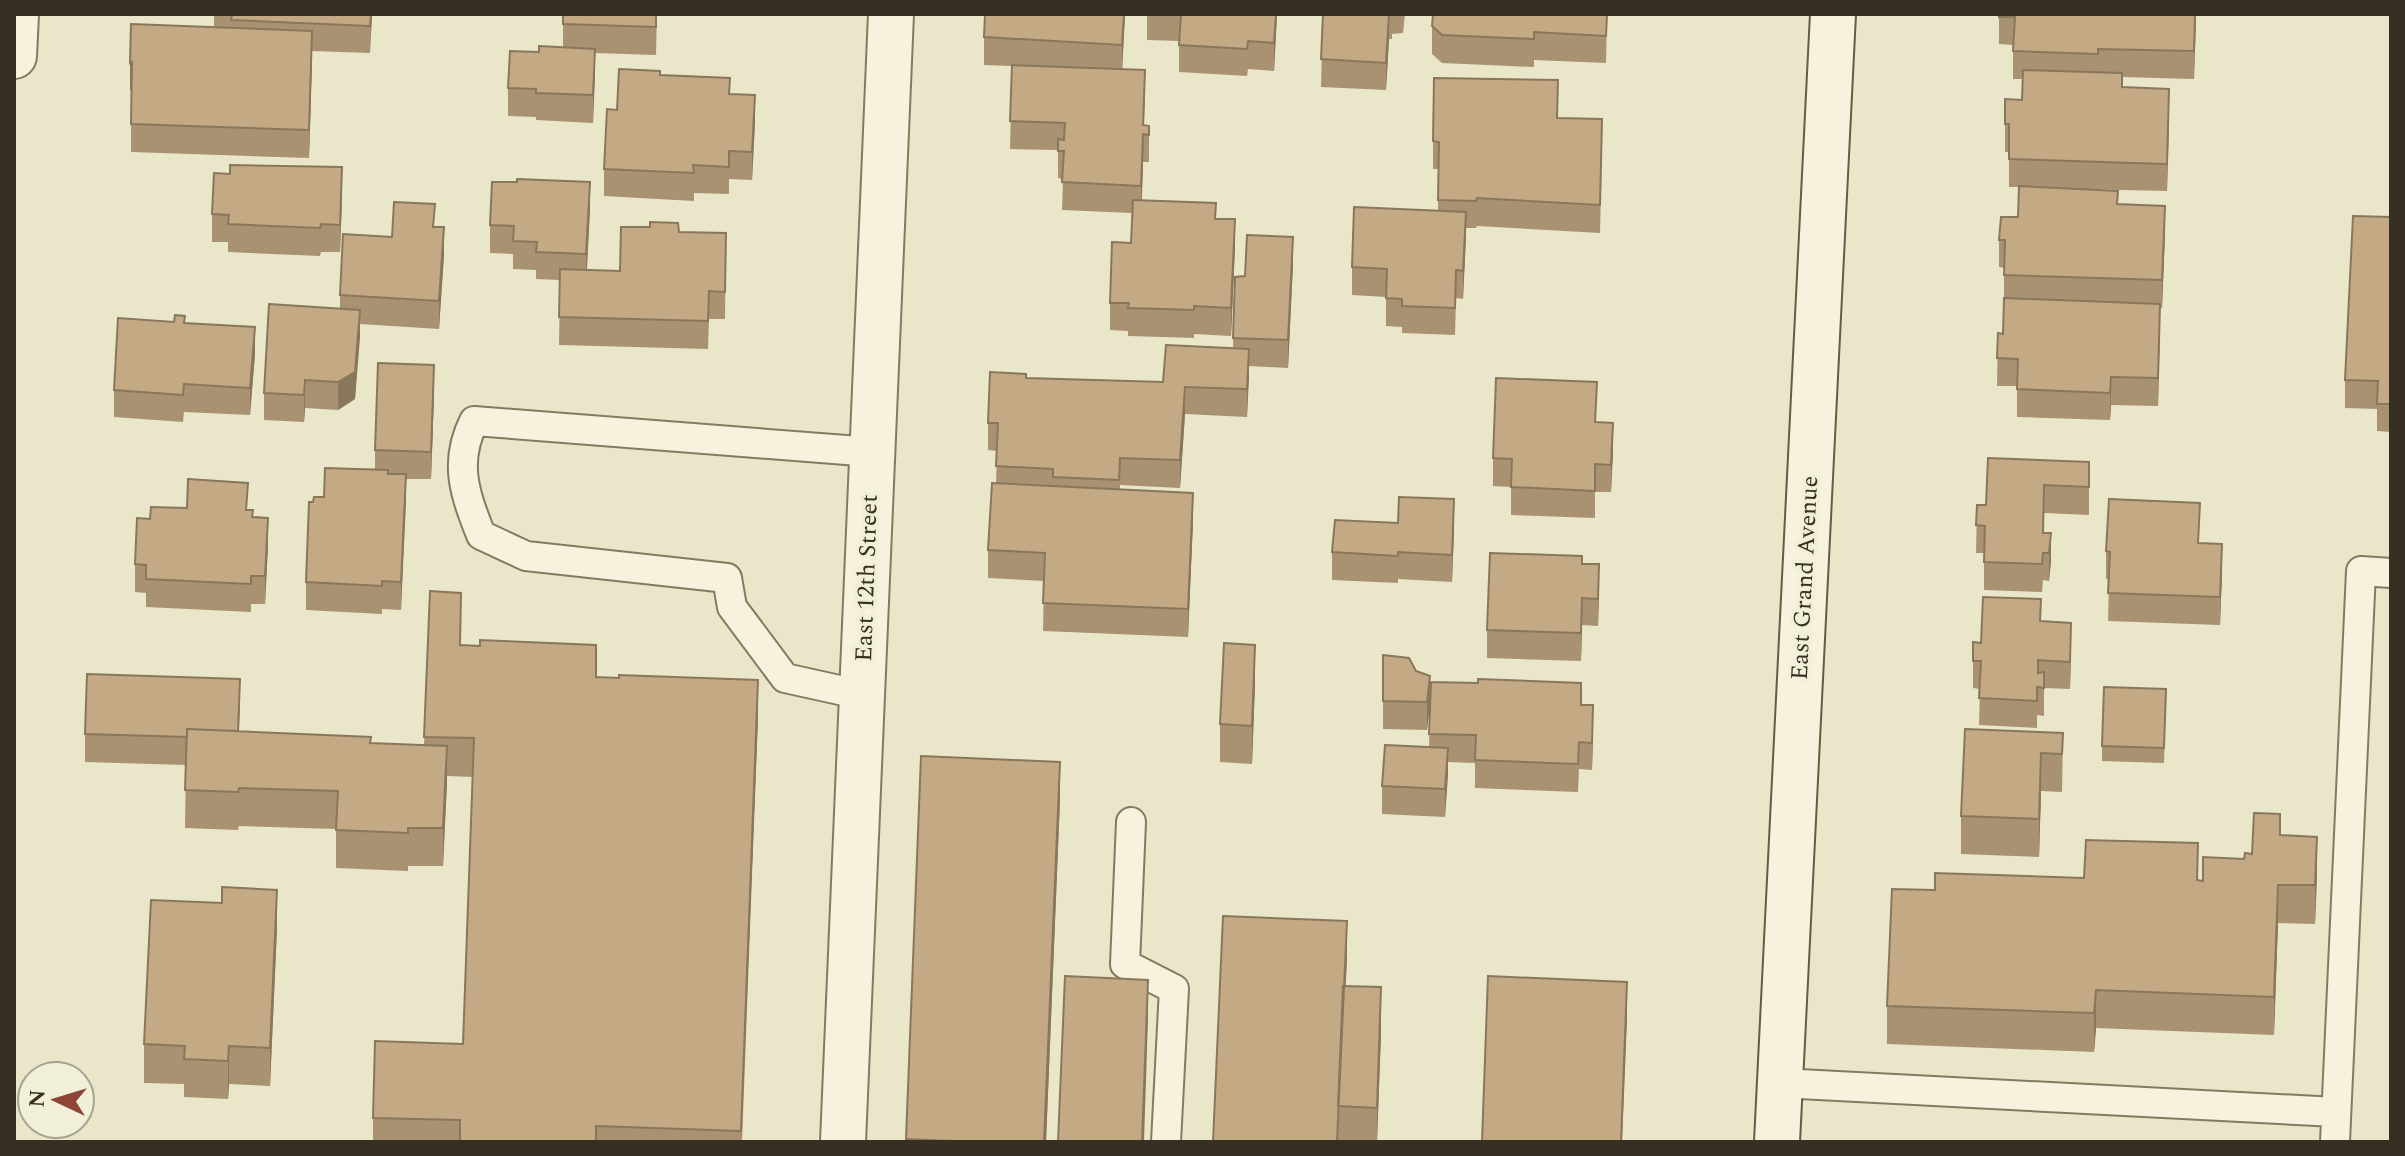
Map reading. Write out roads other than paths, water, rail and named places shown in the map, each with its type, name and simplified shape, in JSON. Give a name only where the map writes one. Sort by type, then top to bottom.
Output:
[{"type":"street","points":[[14,56],[16,14]]},
{"type":"street","name":"East 12th Street","points":[[843,1142],[891,14]]},
{"type":"street","name":"East Grand Avenue","points":[[1777,1142],[1833,14]]},
{"type":"lane","points":[[862,695],[785,678],[732,607],[727,578],[526,556],[481,535],[464,493],[464,442],[474,421],[872,452]]},
{"type":"lane","points":[[2335,1142],[2361,571],[2391,573]]},
{"type":"lane","points":[[1131,822],[1125,964],[1174,989],[1166,1142]]},
{"type":"lane","points":[[1780,1083],[2336,1112]]}]
